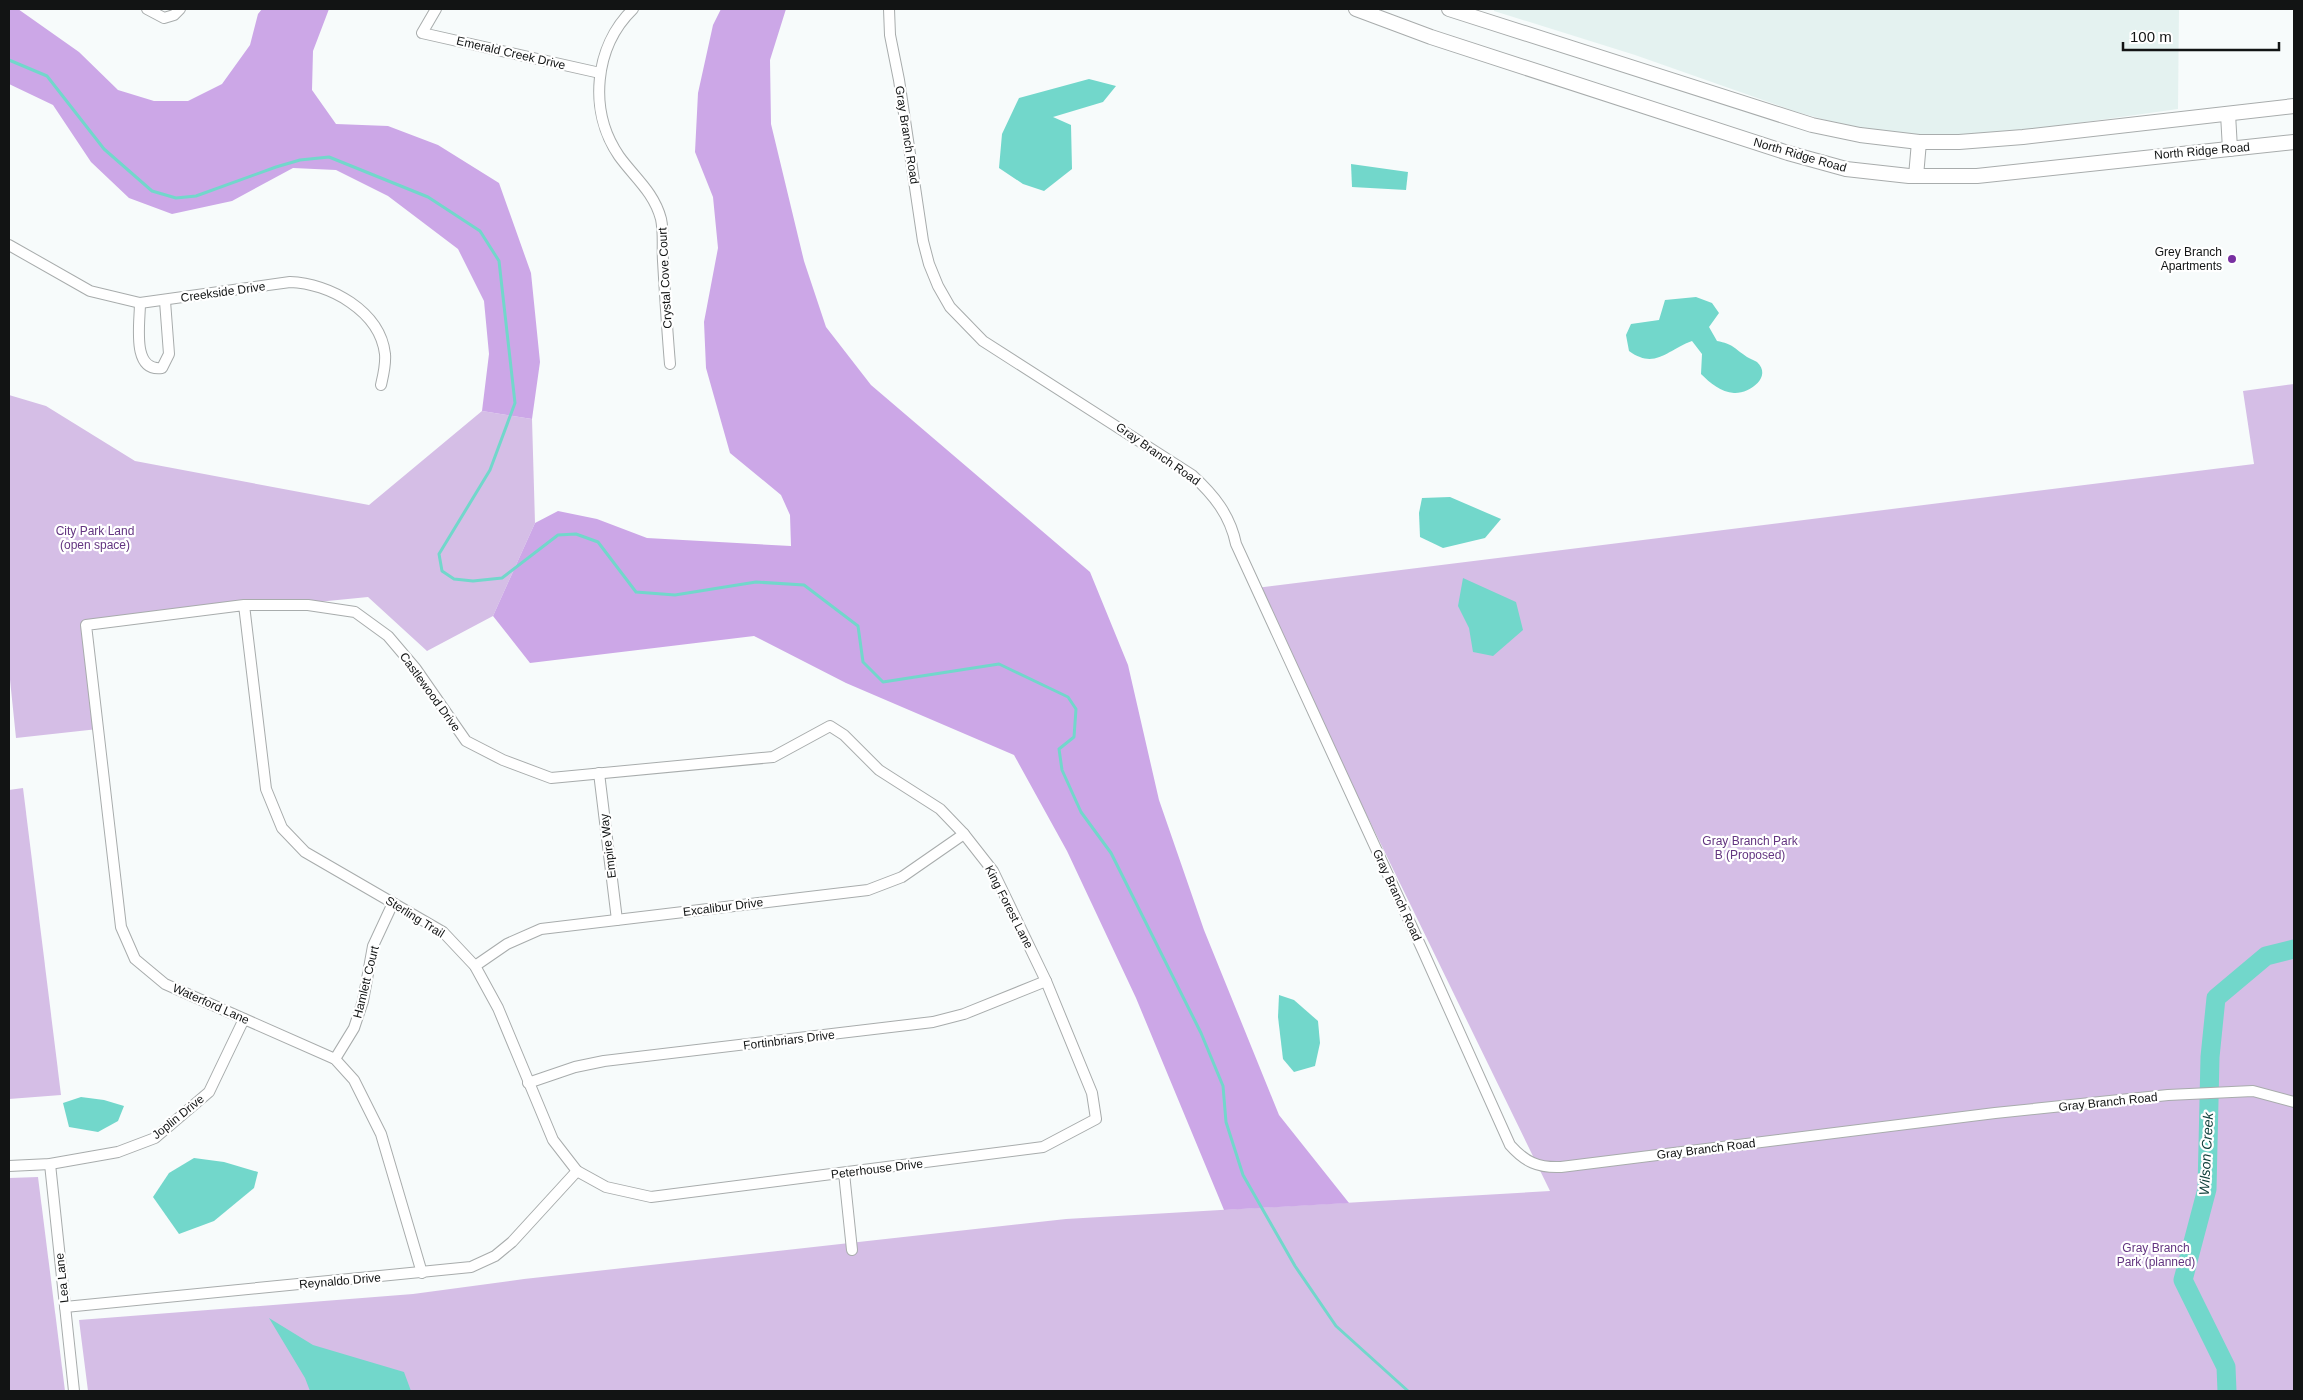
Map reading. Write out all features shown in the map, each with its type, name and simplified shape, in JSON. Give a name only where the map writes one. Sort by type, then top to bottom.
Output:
[{"type":"main road","name":"North Ridge Road","points":[[1356,9],[1431,37],[1788,154],[1846,169],[1916,176],[1978,176],[2294,142]]},
{"type":"main road","points":[[1449,9],[1812,125],[1860,135],[1919,142],[1959,142],[2023,137],[2294,106]]},
{"type":"main road","points":[[2228,114],[2230,149]]},
{"type":"main road","points":[[1916,176],[1919,142]]},
{"type":"street","points":[[147,9],[158,17],[169,17],[180,9]]},
{"type":"street","name":"Emerald Creek Drive","points":[[436,9],[422,33],[600,73]]},
{"type":"street","name":"Crystal Cove Court","points":[[633,9],[610,40],[600,73],[600,106],[609,137],[620,156],[650,194],[661,220],[670,364]]},
{"type":"street","name":"Gray Branch Road","points":[[888,9],[890,35],[906,123],[923,241],[929,264],[938,286],[950,307],[983,341],[1192,475],[1210,491],[1224,510],[1236,544],[1506,1136],[1517,1153],[1537,1166],[1560,1167],[1986,1114],[2168,1095],[2253,1092],[2294,1102]]},
{"type":"street","name":"Creekside Drive","points":[[9,245],[90,291],[140,303],[290,282],[324,287],[353,305],[368,319],[379,336],[385,354],[381,385]]},
{"type":"street","points":[[140,303],[141,355],[145,365],[153,369],[162,368],[169,354],[165,301]]},
{"type":"street","name":"Castlewood Drive","points":[[86,625],[244,605],[308,605],[354,612],[388,636],[416,669],[466,740],[503,760],[551,778],[773,757],[830,726]]},
{"type":"street","name":"Sterling Trail","points":[[244,605],[266,789],[282,828],[305,852],[443,932],[475,966],[498,1008],[553,1140],[577,1170],[606,1187],[651,1197]]},
{"type":"street","name":"Waterford Lane","points":[[86,625],[121,927],[135,959],[164,984],[335,1059],[354,1080],[381,1134],[422,1273]]},
{"type":"street","name":"King Forest Lane","points":[[830,726],[844,734],[879,770],[940,809],[964,834],[993,871],[1046,981],[1092,1093],[1096,1119]]},
{"type":"street","name":"Empire Way","points":[[599,773],[616,920]]},
{"type":"street","name":"Excalibur Drive","points":[[475,966],[507,944],[541,929],[868,890],[902,877],[964,834]]},
{"type":"street","name":"Hamlett Court","points":[[335,1059],[354,1028],[363,1001],[374,946],[393,903]]},
{"type":"street","name":"Fortinbriars Drive","points":[[528,1083],[575,1067],[604,1061],[933,1022],[964,1014],[1046,981]]},
{"type":"street","name":"Joplin Drive","points":[[9,1166],[50,1164],[118,1152],[155,1138],[209,1092],[244,1019]]},
{"type":"street","name":"Peterhouse Drive","points":[[651,1197],[1043,1147],[1096,1119]]},
{"type":"street","name":"Lea Lane","points":[[50,1164],[74,1391]]},
{"type":"street","name":"Reynaldo Drive","points":[[65,1307],[471,1267],[495,1256],[512,1242],[577,1170]]},
{"type":"street","points":[[844,1173],[852,1250]]},
{"type":"shaded area","points":[[9,9],[18,9],[79,52],[118,90],[154,101],[188,101],[222,84],[250,45],[258,14],[262,9],[329,9],[313,51],[312,90],[336,124],[388,126],[438,145],[499,183],[531,273],[540,362],[532,419],[482,411],[489,354],[484,301],[458,249],[388,196],[336,170],[293,168],[232,201],[172,214],[129,198],[91,162],[53,105],[9,84]]},
{"type":"shaded area","points":[[721,9],[786,9],[770,60],[771,124],[804,261],[826,327],[871,385],[1090,572],[1128,665],[1159,800],[1204,930],[1279,1115],[1349,1203],[1224,1210],[1136,998],[1067,851],[1014,755],[846,683],[754,636],[530,663],[493,616],[535,523],[558,511],[597,519],[647,538],[791,546],[790,515],[781,495],[730,453],[706,368],[704,322],[718,248],[713,197],[695,152],[698,93],[713,25]]},
{"type":"shaded area","points":[[1494,9],[2179,9],[2178,109],[2021,131],[1956,136],[1897,134],[1857,129],[1794,111],[1635,55],[1494,11]]},
{"type":"green space","points":[[2294,384],[2294,1391],[88,1391],[79,1320],[413,1294],[524,1279],[1066,1219],[1550,1191],[1256,588],[2254,464],[2243,391]]},
{"type":"green space","name":"City Park Land (open space)","points":[[9,395],[46,406],[135,461],[369,505],[482,411],[532,419],[535,523],[493,616],[427,651],[368,597],[86,625],[98,729],[16,738],[9,670]]},
{"type":"green space","points":[[23,788],[61,1095],[9,1099],[9,790]]},
{"type":"green space","points":[[38,1177],[65,1391],[9,1391],[9,1178]]},
{"type":"water","points":[[1089,79],[1116,86],[1103,102],[1053,117],[1071,125],[1072,169],[1044,191],[1023,184],[999,168],[1002,134],[1019,98]]},
{"type":"water","points":[[1351,164],[1408,172],[1406,190],[1352,187]]},
{"type":"water","points":[[1696,297],[1712,303],[1719,313],[1709,327],[1717,341],[1727,343],[1757,362],[1761,368],[1761,379],[1752,388],[1740,393],[1734,393],[1720,389],[1712,384],[1701,374],[1702,354],[1692,341],[1654,359],[1646,359],[1629,351],[1626,335],[1631,324],[1659,320],[1665,300]]},
{"type":"water","points":[[1450,497],[1501,519],[1485,538],[1443,548],[1420,537],[1419,513],[1422,498]]},
{"type":"water","points":[[1463,578],[1516,602],[1523,630],[1493,656],[1473,652],[1469,628],[1458,606]]},
{"type":"water","points":[[1279,995],[1294,1000],[1318,1021],[1320,1043],[1315,1066],[1294,1072],[1283,1059],[1278,1017]]},
{"type":"water","points":[[81,1097],[104,1100],[124,1106],[118,1121],[98,1132],[69,1127],[63,1103]]},
{"type":"water","points":[[194,1158],[224,1162],[258,1172],[254,1188],[214,1221],[179,1234],[153,1197],[169,1173]]},
{"type":"water","points":[[269,1318],[313,1345],[404,1372],[411,1391],[310,1391],[305,1378]]},
{"type":"waterway","points":[[9,60],[47,76],[104,149],[152,191],[176,198],[196,196],[276,167],[300,160],[329,157],[428,197],[480,231],[499,261],[515,403],[490,470],[439,554],[442,571],[454,579],[473,581],[502,578],[558,535],[576,534],[598,542],[636,592],[675,595],[756,582],[804,585],[858,626],[863,662],[883,682],[999,664],[1068,697],[1076,709],[1074,737],[1059,749],[1062,770],[1081,812],[1111,853],[1201,1033],[1223,1086],[1226,1122],[1243,1175],[1295,1266],[1336,1326],[1408,1391]]},
{"type":"waterway","name":"Wilson Creek","points":[[2227,1391],[2226,1367],[2183,1280],[2207,1189],[2210,1057],[2216,998],[2266,956],[2294,949]]},
{"type":"place","name":"Grey Branch Apartments","points":[[2232,259]]},
{"type":"park label","name":"Gray Branch Park B (Proposed)","points":[[1750,848]]},
{"type":"park label","name":"Gray Branch Park (planned)","points":[[2156,1255]]}]
